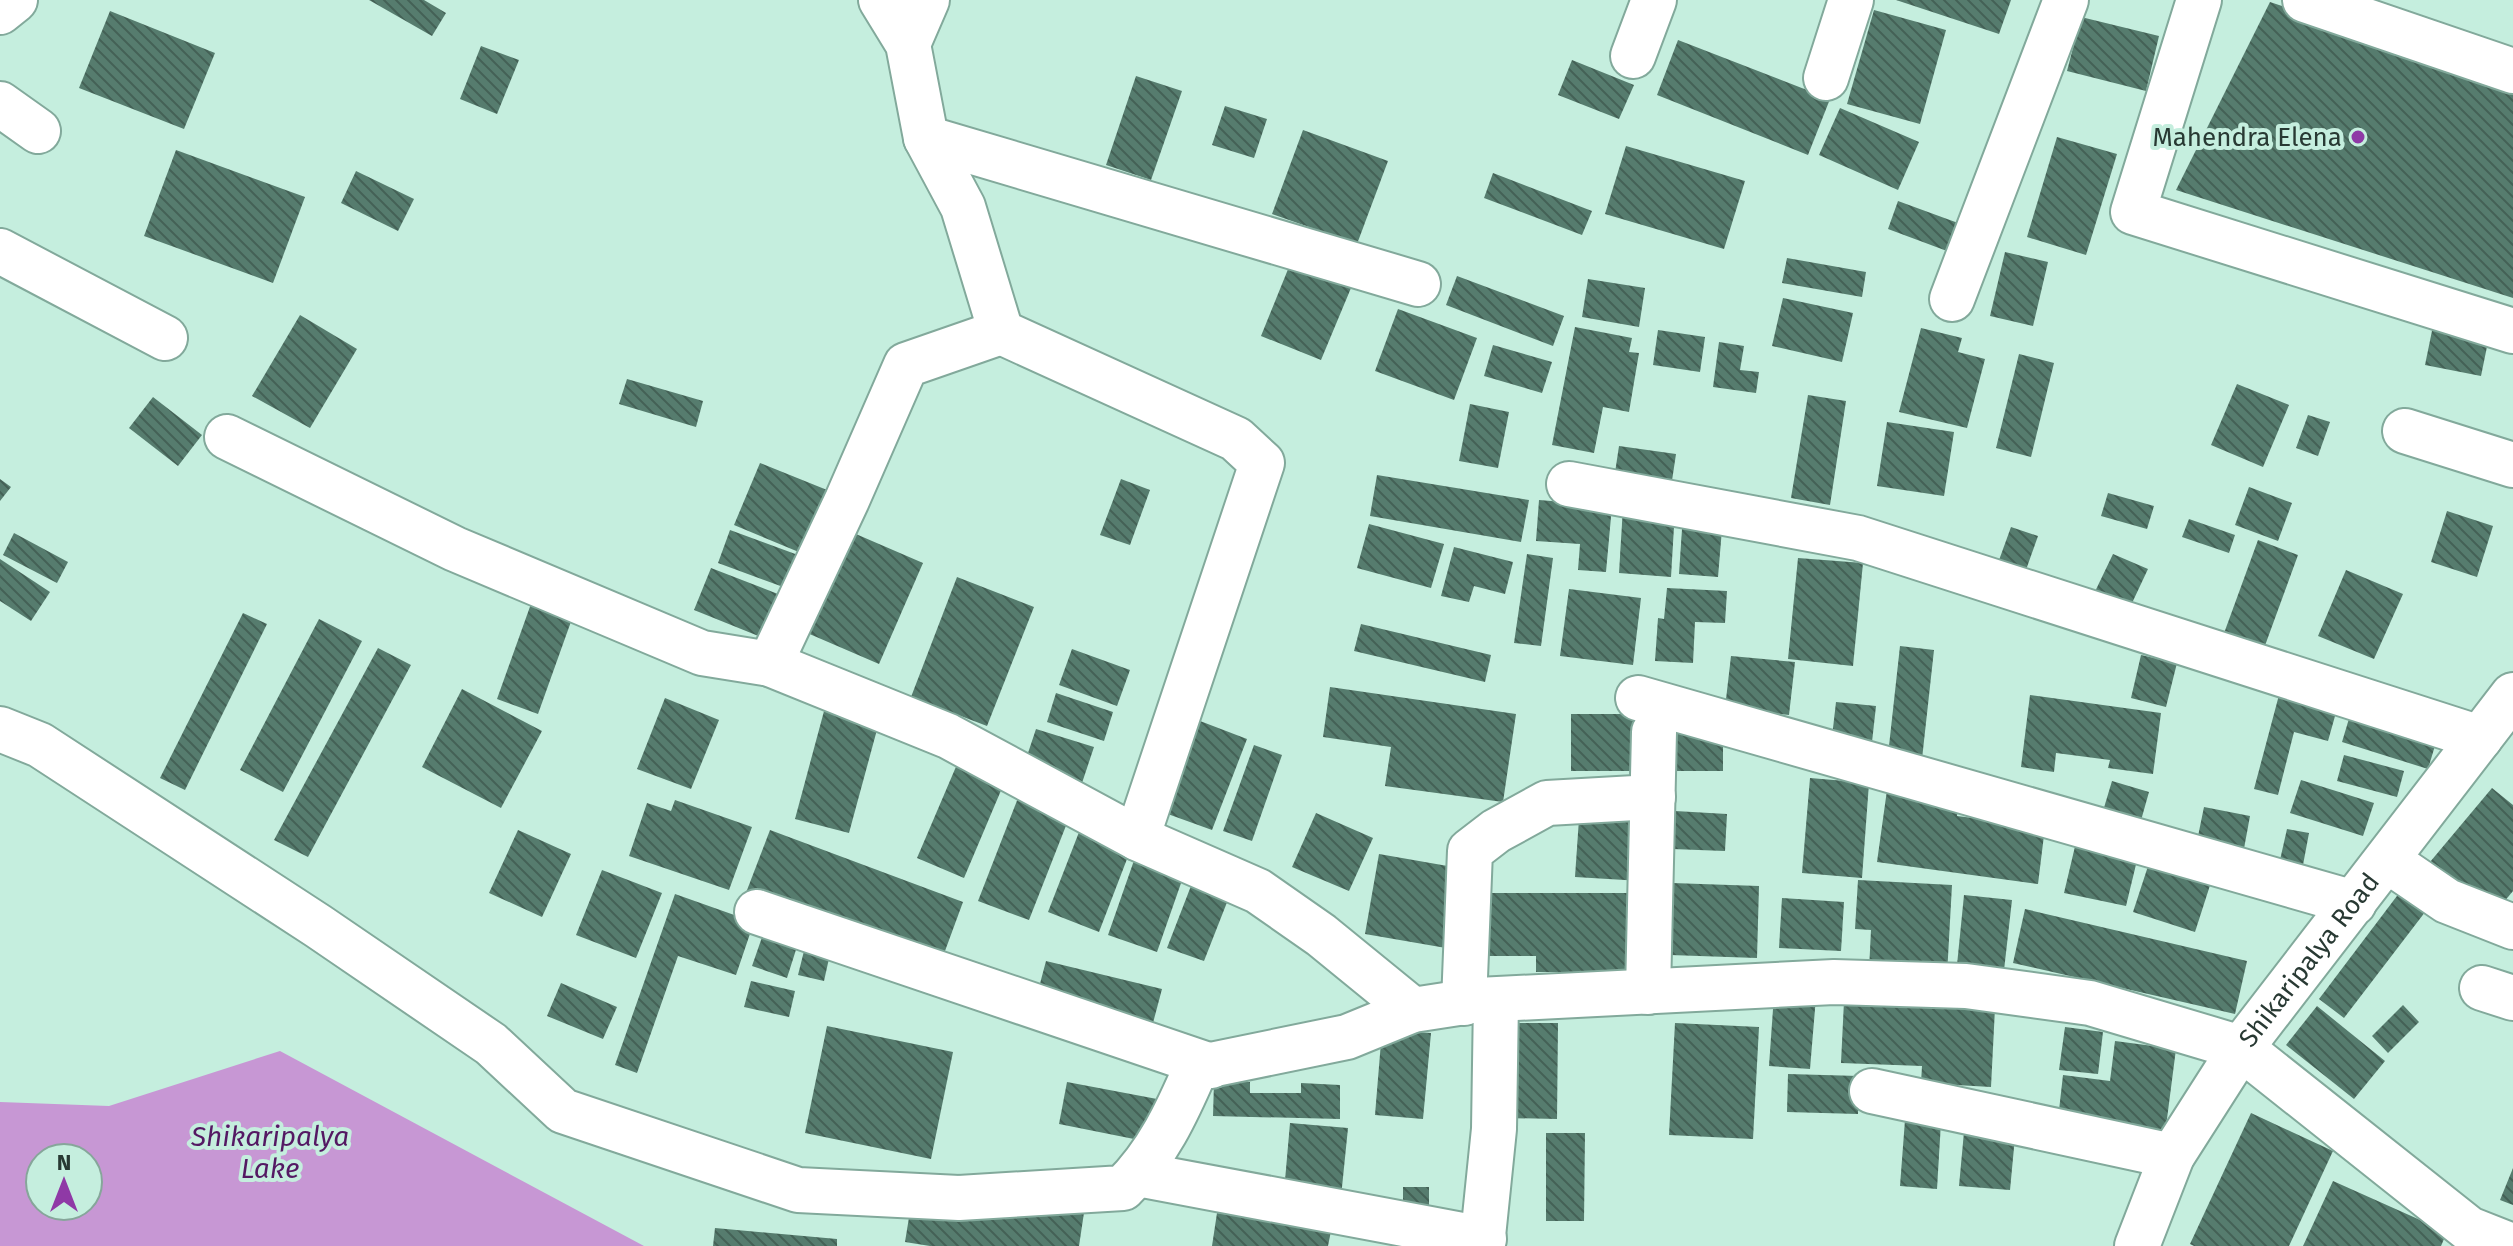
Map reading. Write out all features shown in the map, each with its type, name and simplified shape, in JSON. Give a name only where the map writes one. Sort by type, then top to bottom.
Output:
[{"type":"street","points":[[0,12],[15,0]]},
{"type":"street","points":[[881,0],[908,44],[926,138],[963,207],[1001,332]]},
{"type":"street","points":[[908,44],[927,0]]},
{"type":"street","points":[[1633,56],[1654,0]]},
{"type":"street","points":[[1826,78],[1851,0]]},
{"type":"street","points":[[1952,299],[2066,0]]},
{"type":"street","points":[[2199,0],[2133,212],[2513,331]]},
{"type":"street","points":[[2305,0],[2513,71]]},
{"type":"street","points":[[0,104],[38,131]]},
{"type":"street","points":[[926,138],[1418,284]]},
{"type":"street","points":[[0,251],[165,338]]},
{"type":"street","points":[[770,664],[906,365],[1001,332],[1236,439],[1262,463],[1137,838]]},
{"type":"street","points":[[2405,431],[2513,465]]},
{"type":"street","points":[[227,437],[455,549],[687,647],[702,653],[770,664],[948,736],[1137,838],[1258,891],[1321,935],[1413,1010]]},
{"type":"street","points":[[1569,484],[1858,538],[2480,738]]},
{"type":"street","name":"Shikaripalya Road","points":[[2137,1246],[2172,1156],[2241,1048],[2513,695]]},
{"type":"street","points":[[1648,992],[1653,797],[1646,715],[2354,903]]},
{"type":"street","points":[[0,729],[40,745],[343,942],[491,1044],[563,1111],[798,1190],[959,1198],[1123,1188],[1137,1174],[1173,1121],[1196,1068],[1347,1037],[1413,1010],[1480,1001],[1834,982],[1966,986],[2090,1003],[2241,1048],[2469,1229],[2512,1246]]},
{"type":"street","points":[[1137,1174],[1483,1242],[1494,1129],[1480,1001],[1470,851],[1496,831],[1547,803],[1653,797]]},
{"type":"street","points":[[2387,860],[2447,901],[2513,927]]},
{"type":"street","points":[[757,912],[1211,1066]]},
{"type":"street","points":[[1872,1091],[2172,1156]]},
{"type":"water","name":"Shikaripalya Lake","points":[[280,1051],[644,1246],[0,1246],[0,1102],[109,1106]]},
{"type":"building","points":[[369,0],[424,0],[446,13],[432,36]]},
{"type":"building","points":[[1896,0],[2011,0],[1999,34]]},
{"type":"building","name":"Mahendra Elena","points":[[2270,2],[2513,84],[2513,298],[2176,190]]},
{"type":"building","points":[[1874,10],[1946,30],[1920,124],[1847,104]]},
{"type":"building","points":[[110,11],[215,53],[184,129],[79,88]]},
{"type":"building","points":[[2081,17],[2159,36],[2146,91],[2067,71]]},
{"type":"building","points":[[1678,40],[1830,99],[1808,155],[1657,95]]},
{"type":"building","points":[[481,46],[519,60],[497,114],[460,99]]},
{"type":"building","points":[[1572,60],[1634,85],[1619,119],[1558,95]]},
{"type":"building","points":[[1136,76],[1182,91],[1151,180],[1106,165]]},
{"type":"building","points":[[1225,106],[1267,119],[1254,158],[1212,145]]},
{"type":"building","points":[[1840,108],[1919,142],[1898,190],[1819,155]]},
{"type":"building","points":[[1303,130],[1388,161],[1357,244],[1272,214]]},
{"type":"building","points":[[2057,137],[2117,154],[2086,255],[2027,237]]},
{"type":"building","points":[[1626,146],[1745,181],[1724,249],[1605,214]]},
{"type":"building","points":[[176,150],[305,197],[273,283],[144,236]]},
{"type":"building","points":[[356,171],[414,199],[398,231],[341,203]]},
{"type":"building","points":[[1493,173],[1592,211],[1582,235],[1484,198]]},
{"type":"building","points":[[1898,201],[1958,223],[1947,251],[1888,229]]},
{"type":"building","points":[[1295,252],[1356,276],[1321,360],[1261,336]]},
{"type":"building","points":[[2005,252],[2048,262],[2033,326],[1990,316]]},
{"type":"building","points":[[1787,258],[1866,272],[1862,297],[1782,283]]},
{"type":"building","points":[[1457,276],[1564,316],[1553,346],[1446,305]]},
{"type":"building","points":[[1588,279],[1645,288],[1639,327],[1582,317]]},
{"type":"building","points":[[1783,298],[1853,313],[1842,362],[1772,346]]},
{"type":"building","points":[[1398,309],[1477,338],[1454,400],[1375,371]]},
{"type":"building","points":[[300,315],[357,349],[310,428],[252,396]]},
{"type":"building","points":[[2434,321],[2490,332],[2481,376],[2425,365]]},
{"type":"building","points":[[1575,327],[1632,338],[1629,352],[1639,353],[1629,412],[1603,407],[1594,453],[1552,445]]},
{"type":"building","points":[[1921,328],[1962,338],[1958,352],[1985,359],[1967,428],[1899,412]]},
{"type":"building","points":[[1658,330],[1705,337],[1700,372],[1653,365]]},
{"type":"building","points":[[1719,342],[1744,346],[1740,370],[1759,372],[1756,393],[1713,387]]},
{"type":"building","points":[[1493,345],[1552,362],[1542,393],[1484,376]]},
{"type":"building","points":[[2019,354],[2054,363],[2031,457],[1996,448]]},
{"type":"building","points":[[627,379],[703,401],[696,427],[619,404]]},
{"type":"building","points":[[2237,384],[2289,405],[2263,467],[2211,445]]},
{"type":"building","points":[[1808,395],[1846,401],[1830,505],[1791,498]]},
{"type":"building","points":[[153,397],[202,435],[178,466],[129,428]]},
{"type":"building","points":[[1470,404],[1509,412],[1498,468],[1459,461]]},
{"type":"building","points":[[2308,415],[2330,422],[2318,456],[2296,448]]},
{"type":"building","points":[[1887,422],[1954,432],[1944,496],[1877,486]]},
{"type":"building","points":[[1619,446],[1676,454],[1670,494],[1613,486]]},
{"type":"building","points":[[760,463],[832,492],[806,555],[734,525]]},
{"type":"building","points":[[1377,475],[1529,500],[1521,542],[1370,516]]},
{"type":"building","points":[[0,479],[11,487],[0,501]]},
{"type":"building","points":[[1121,479],[1150,490],[1130,545],[1100,535]]},
{"type":"building","points":[[2249,487],[2292,503],[2278,541],[2235,525]]},
{"type":"building","points":[[2108,493],[2154,506],[2147,529],[2101,516]]},
{"type":"building","points":[[1539,500],[1612,506],[1606,572],[1578,570],[1580,544],[1536,541]]},
{"type":"building","points":[[1623,507],[1675,510],[1671,577],[1619,573]]},
{"type":"building","points":[[2447,511],[2493,526],[2477,577],[2431,562]]},
{"type":"building","points":[[1683,514],[1723,517],[1718,577],[1679,574]]},
{"type":"building","points":[[2189,519],[2235,535],[2229,553],[2182,537]]},
{"type":"building","points":[[1369,524],[1444,544],[1431,588],[1357,568]]},
{"type":"building","points":[[2011,527],[2038,536],[2021,584],[1994,574]]},
{"type":"building","points":[[842,528],[923,563],[879,664],[798,629]]},
{"type":"building","points":[[730,530],[798,555],[786,588],[718,563]]},
{"type":"building","points":[[14,533],[68,562],[57,583],[3,555]]},
{"type":"building","points":[[2258,540],[2298,555],[2259,662],[2219,647]]},
{"type":"building","points":[[1454,547],[1513,562],[1505,594],[1474,586],[1469,602],[1441,596]]},
{"type":"building","points":[[1527,554],[1553,558],[1541,646],[1514,643]]},
{"type":"building","points":[[2113,554],[2148,569],[2125,618],[2090,602]]},
{"type":"building","points":[[1798,558],[1863,563],[1853,666],[1788,659]]},
{"type":"building","points":[[0,559],[50,592],[31,621],[0,601]]},
{"type":"building","points":[[711,568],[783,596],[766,639],[694,610]]},
{"type":"building","points":[[2346,570],[2403,594],[2374,659],[2318,636]]},
{"type":"building","points":[[957,577],[1034,607],[987,726],[911,697]]},
{"type":"building","points":[[537,587],[578,602],[538,714],[497,699]]},
{"type":"building","points":[[1667,588],[1727,591],[1725,623],[1695,622],[1693,663],[1655,661],[1658,618],[1664,619]]},
{"type":"building","points":[[1569,589],[1641,598],[1633,665],[1560,656]]},
{"type":"building","points":[[243,613],[267,624],[185,790],[160,778]]},
{"type":"building","points":[[319,619],[362,641],[283,792],[240,770]]},
{"type":"building","points":[[1361,624],[1491,655],[1485,682],[1354,651]]},
{"type":"building","points":[[1900,646],[1934,650],[1922,759],[1888,755]]},
{"type":"building","points":[[378,648],[411,665],[308,857],[274,840]]},
{"type":"building","points":[[1072,649],[1130,670],[1117,706],[1059,685]]},
{"type":"building","points":[[2141,655],[2177,663],[2166,707],[2131,698]]},
{"type":"building","points":[[1731,656],[1795,662],[1789,715],[1725,708]]},
{"type":"building","points":[[1330,687],[1516,714],[1503,802],[1385,786],[1391,747],[1323,737]]},
{"type":"building","points":[[462,689],[542,731],[501,808],[422,767]]},
{"type":"building","points":[[1056,693],[1113,712],[1104,741],[1047,722]]},
{"type":"building","points":[[2030,695],[2161,713],[2153,774],[2108,768],[2110,760],[2056,753],[2054,772],[2021,767]]},
{"type":"building","points":[[2279,695],[2337,709],[2328,741],[2294,732],[2278,795],[2254,789]]},
{"type":"building","points":[[665,698],[719,720],[691,789],[637,769]]},
{"type":"building","points":[[827,700],[881,715],[849,833],[795,819]]},
{"type":"building","points":[[1836,702],[1876,706],[1872,742],[1832,737]]},
{"type":"building","points":[[2351,712],[2437,739],[2428,769],[2342,742]]},
{"type":"building","points":[[1571,714],[1692,714],[1723,725],[1723,771],[1571,771]]},
{"type":"building","points":[[1200,721],[1247,739],[1212,830],[1165,813]]},
{"type":"building","points":[[1036,729],[1094,747],[1081,786],[1023,768]]},
{"type":"building","points":[[1254,745],[1282,755],[1252,841],[1223,831]]},
{"type":"building","points":[[2344,755],[2404,771],[2397,797],[2337,781]]},
{"type":"building","points":[[958,762],[1005,781],[964,878],[917,858]]},
{"type":"building","points":[[1810,778],[1869,783],[1862,878],[1802,873]]},
{"type":"building","points":[[2301,780],[2374,803],[2363,836],[2290,813]]},
{"type":"building","points":[[2112,781],[2149,792],[2138,831],[2100,821]]},
{"type":"building","points":[[2492,788],[2513,805],[2513,891],[2494,914],[2430,862]]},
{"type":"building","points":[[1887,790],[1959,800],[1957,816],[2045,827],[2038,884],[1877,862]]},
{"type":"building","points":[[1018,798],[1069,818],[1029,920],[978,901]]},
{"type":"building","points":[[675,800],[752,827],[729,890],[629,856],[647,803],[671,811]]},
{"type":"building","points":[[1580,804],[1662,809],[1658,882],[1575,877]]},
{"type":"building","points":[[2204,807],[2250,816],[2243,854],[2196,846]]},
{"type":"building","points":[[1675,811],[1727,814],[1725,851],[1672,849]]},
{"type":"building","points":[[1316,813],[1373,838],[1349,891],[1292,867]]},
{"type":"building","points":[[1081,827],[1132,846],[1099,932],[1048,912]]},
{"type":"building","points":[[2287,829],[2309,833],[2303,865],[2280,860]]},
{"type":"building","points":[[518,830],[571,854],[542,917],[489,893]]},
{"type":"building","points":[[770,830],[963,902],[938,970],[744,898]]},
{"type":"building","points":[[2077,838],[2139,852],[2126,906],[2064,893]]},
{"type":"building","points":[[1138,849],[1187,866],[1157,952],[1108,935]]},
{"type":"building","points":[[1379,854],[1459,868],[1446,948],[1365,934]]},
{"type":"building","points":[[2151,857],[2213,876],[2195,932],[2133,912]]},
{"type":"building","points":[[602,870],[662,893],[636,958],[576,935]]},
{"type":"building","points":[[1196,873],[1233,887],[1204,961],[1167,948]]},
{"type":"building","points":[[1858,880],[1952,885],[1947,975],[1869,970],[1871,930],[1855,929]]},
{"type":"building","points":[[1672,883],[1759,886],[1757,958],[1670,955]]},
{"type":"building","points":[[2406,884],[2432,903],[2344,1018],[2319,999]]},
{"type":"building","points":[[1486,893],[1636,893],[1636,972],[1536,972],[1536,956],[1486,956]]},
{"type":"building","points":[[675,894],[754,922],[736,975],[678,956],[637,1073],[615,1065]]},
{"type":"building","points":[[1964,895],[2012,900],[2003,979],[1956,975]]},
{"type":"building","points":[[1782,898],[1844,902],[1841,951],[1779,948]]},
{"type":"building","points":[[2025,909],[2247,961],[2235,1014],[2013,963]]},
{"type":"building","points":[[767,923],[801,934],[787,978],[752,966]]},
{"type":"building","points":[[807,939],[832,945],[824,981],[798,975]]},
{"type":"building","points":[[1046,961],[1162,989],[1153,1023],[1037,995]]},
{"type":"building","points":[[751,981],[795,991],[789,1017],[744,1007]]},
{"type":"building","points":[[561,983],[617,1007],[603,1039],[547,1016]]},
{"type":"building","points":[[1774,995],[1816,997],[1810,1069],[1769,1066]]},
{"type":"building","points":[[1844,1001],[1995,1008],[1991,1087],[1921,1083],[1922,1066],[1841,1063]]},
{"type":"building","points":[[2403,1005],[2419,1022],[2388,1053],[2372,1036]]},
{"type":"building","points":[[2317,1006],[2385,1061],[2354,1099],[2286,1045]]},
{"type":"building","points":[[1506,1023],[1558,1023],[1557,1119],[1505,1118]]},
{"type":"building","points":[[1675,1023],[1759,1027],[1753,1139],[1669,1135]]},
{"type":"building","points":[[827,1026],[953,1052],[931,1159],[805,1133]]},
{"type":"building","points":[[2065,1027],[2103,1032],[2098,1074],[2059,1070]]},
{"type":"building","points":[[1382,1030],[1431,1033],[1423,1119],[1375,1115]]},
{"type":"building","points":[[2115,1041],[2176,1049],[2164,1142],[2057,1128],[2063,1075],[2110,1081]]},
{"type":"building","points":[[1788,1074],[1859,1076],[1858,1114],[1787,1112]]},
{"type":"building","points":[[1067,1082],[1157,1099],[1149,1142],[1059,1124]]},
{"type":"building","points":[[1214,1082],[1250,1082],[1250,1093],[1301,1093],[1301,1083],[1340,1085],[1340,1119],[1213,1116]]},
{"type":"building","points":[[2251,1113],[2333,1151],[2289,1246],[2194,1246],[2190,1244]]},
{"type":"building","points":[[1905,1120],[1941,1122],[1937,1189],[1900,1186]]},
{"type":"building","points":[[1965,1121],[2016,1126],[2010,1190],[1959,1186]]},
{"type":"building","points":[[1290,1123],[1348,1128],[1341,1197],[1284,1192]]},
{"type":"building","points":[[1546,1133],[1585,1133],[1584,1221],[1546,1221]]},
{"type":"building","points":[[2513,1168],[2513,1205],[2500,1200]]},
{"type":"building","points":[[2333,1181],[2447,1232],[2441,1246],[2303,1246]]},
{"type":"building","points":[[1403,1187],[1429,1187],[1429,1217],[1403,1217]]},
{"type":"building","points":[[912,1199],[1085,1206],[1079,1246],[930,1246],[905,1242]]},
{"type":"building","points":[[1217,1213],[1331,1231],[1328,1246],[1212,1246]]},
{"type":"building","points":[[715,1228],[837,1239],[837,1246],[713,1246]]},
{"type":"place","name":"Mahendra Elena","points":[[2358,137]]}]
